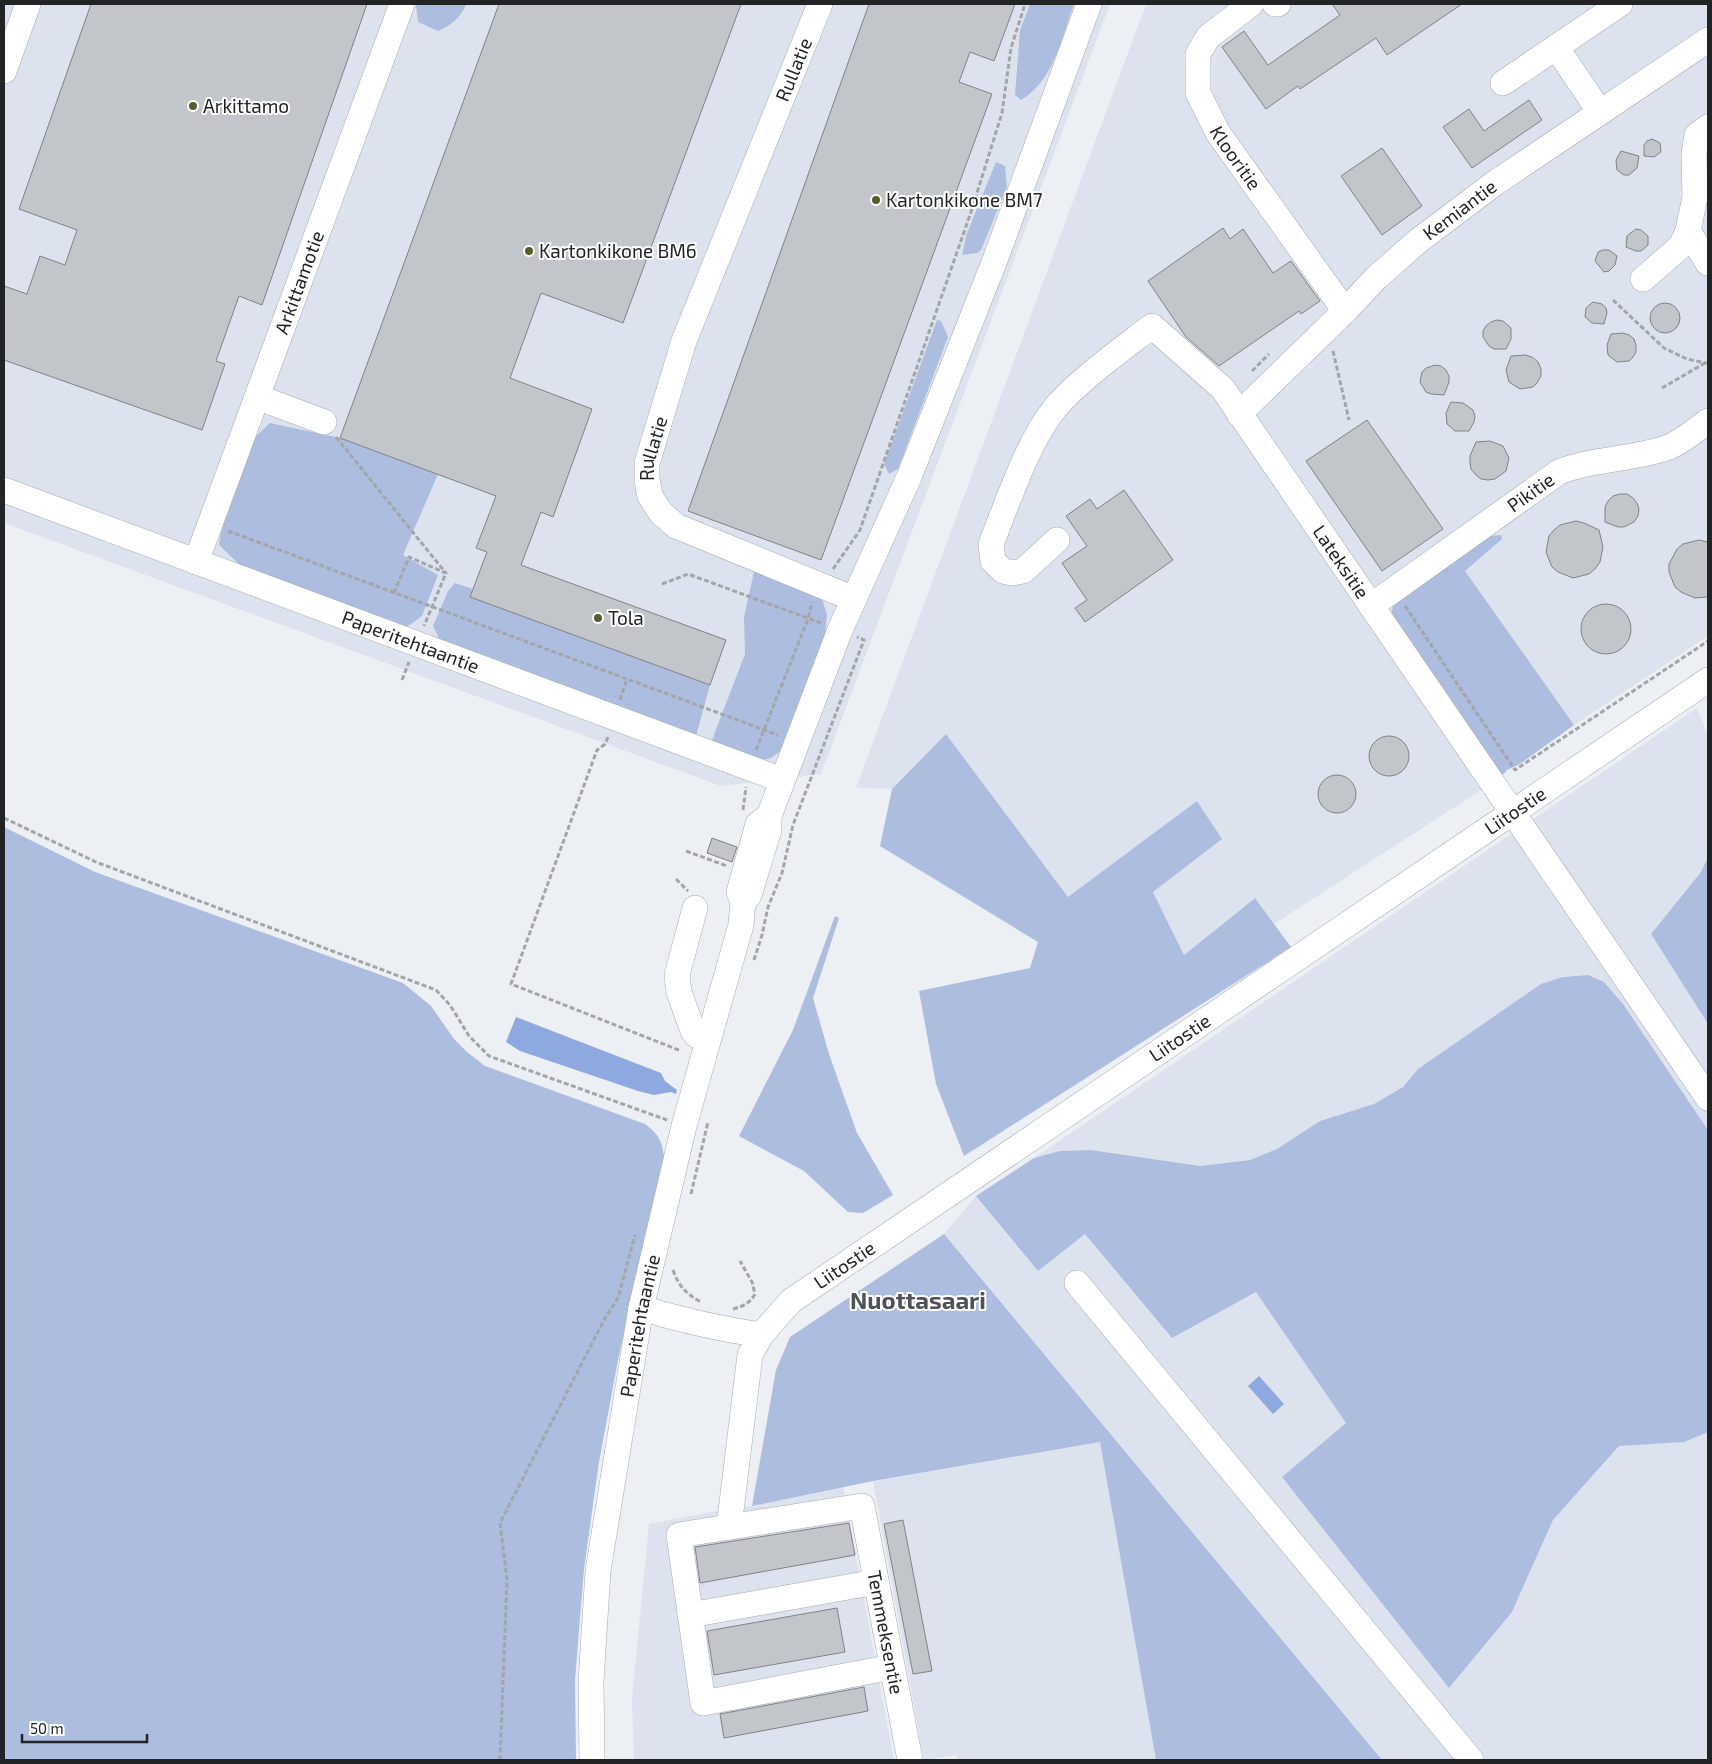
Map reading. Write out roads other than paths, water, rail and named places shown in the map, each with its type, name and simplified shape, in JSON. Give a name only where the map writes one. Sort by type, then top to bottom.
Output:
[{"type":"street","points":[[4,71],[28,4]]},
{"type":"street","name":"Arkittamotie","points":[[196,562],[402,4]]},
{"type":"street","name":"Rullatie","points":[[820,4],[684,341],[646,470],[650,496],[661,513],[676,526],[854,599]]},
{"type":"street","points":[[782,780],[840,630],[909,477],[995,260],[1089,4]]},
{"type":"street","name":"Klooritie","points":[[1251,4],[1208,37],[1198,54],[1198,93],[1218,133],[1336,319]]},
{"type":"street","points":[[1503,83],[1620,4]]},
{"type":"street","points":[[1556,47],[1600,112]]},
{"type":"street","name":"Kemiantie","points":[[1239,414],[1376,278],[1418,241],[1495,183],[1600,112],[1704,50]]},
{"type":"street","points":[[1643,279],[1681,246],[1688,231],[1695,197],[1694,153],[1697,135],[1708,127]]},
{"type":"street","points":[[1688,231],[1708,263]]},
{"type":"street","name":"Lateksitie","points":[[1057,540],[1023,570],[1012,573],[1003,571],[993,560],[991,544],[1033,442],[1055,409],[1080,384],[1152,326],[1223,389],[1708,1098]]},
{"type":"street","points":[[257,397],[324,422]]},
{"type":"street","name":"Pikitie","points":[[1371,606],[1559,472],[1577,465],[1649,452],[1670,446],[1684,439],[1708,421]]},
{"type":"street","name":"Paperitehtaantie","points":[[4,490],[782,780],[768,816],[758,824],[739,892],[743,902],[741,925],[684,1126],[641,1308],[598,1572],[591,1681],[592,1760]]},
{"type":"street","name":"Liitostie","points":[[729,1527],[750,1355],[761,1334],[791,1301],[1708,680]]},
{"type":"street","points":[[696,908],[677,975],[680,992],[693,1031],[696,1036],[707,1040]]},
{"type":"street","points":[[1077,1283],[1471,1760]]},
{"type":"street","points":[[641,1308],[676,1319],[712,1327],[761,1334]]},
{"type":"street","name":"Temmeksentie","points":[[729,1527],[862,1506],[910,1760]]},
{"type":"street","points":[[729,1527],[679,1535],[702,1704],[892,1668]]},
{"type":"street","points":[[690,1615],[876,1582]]},
{"type":"place","name":"Arkittamo","points":[[193,106]]},
{"type":"place","name":"Kartonkikone BM7","points":[[876,200]]},
{"type":"place","name":"Kartonkikone BM6","points":[[529,251]]},
{"type":"place","name":"Tola","points":[[598,618]]},
{"type":"district","name":"Nuottasaari","points":[[918,1301]]}]
